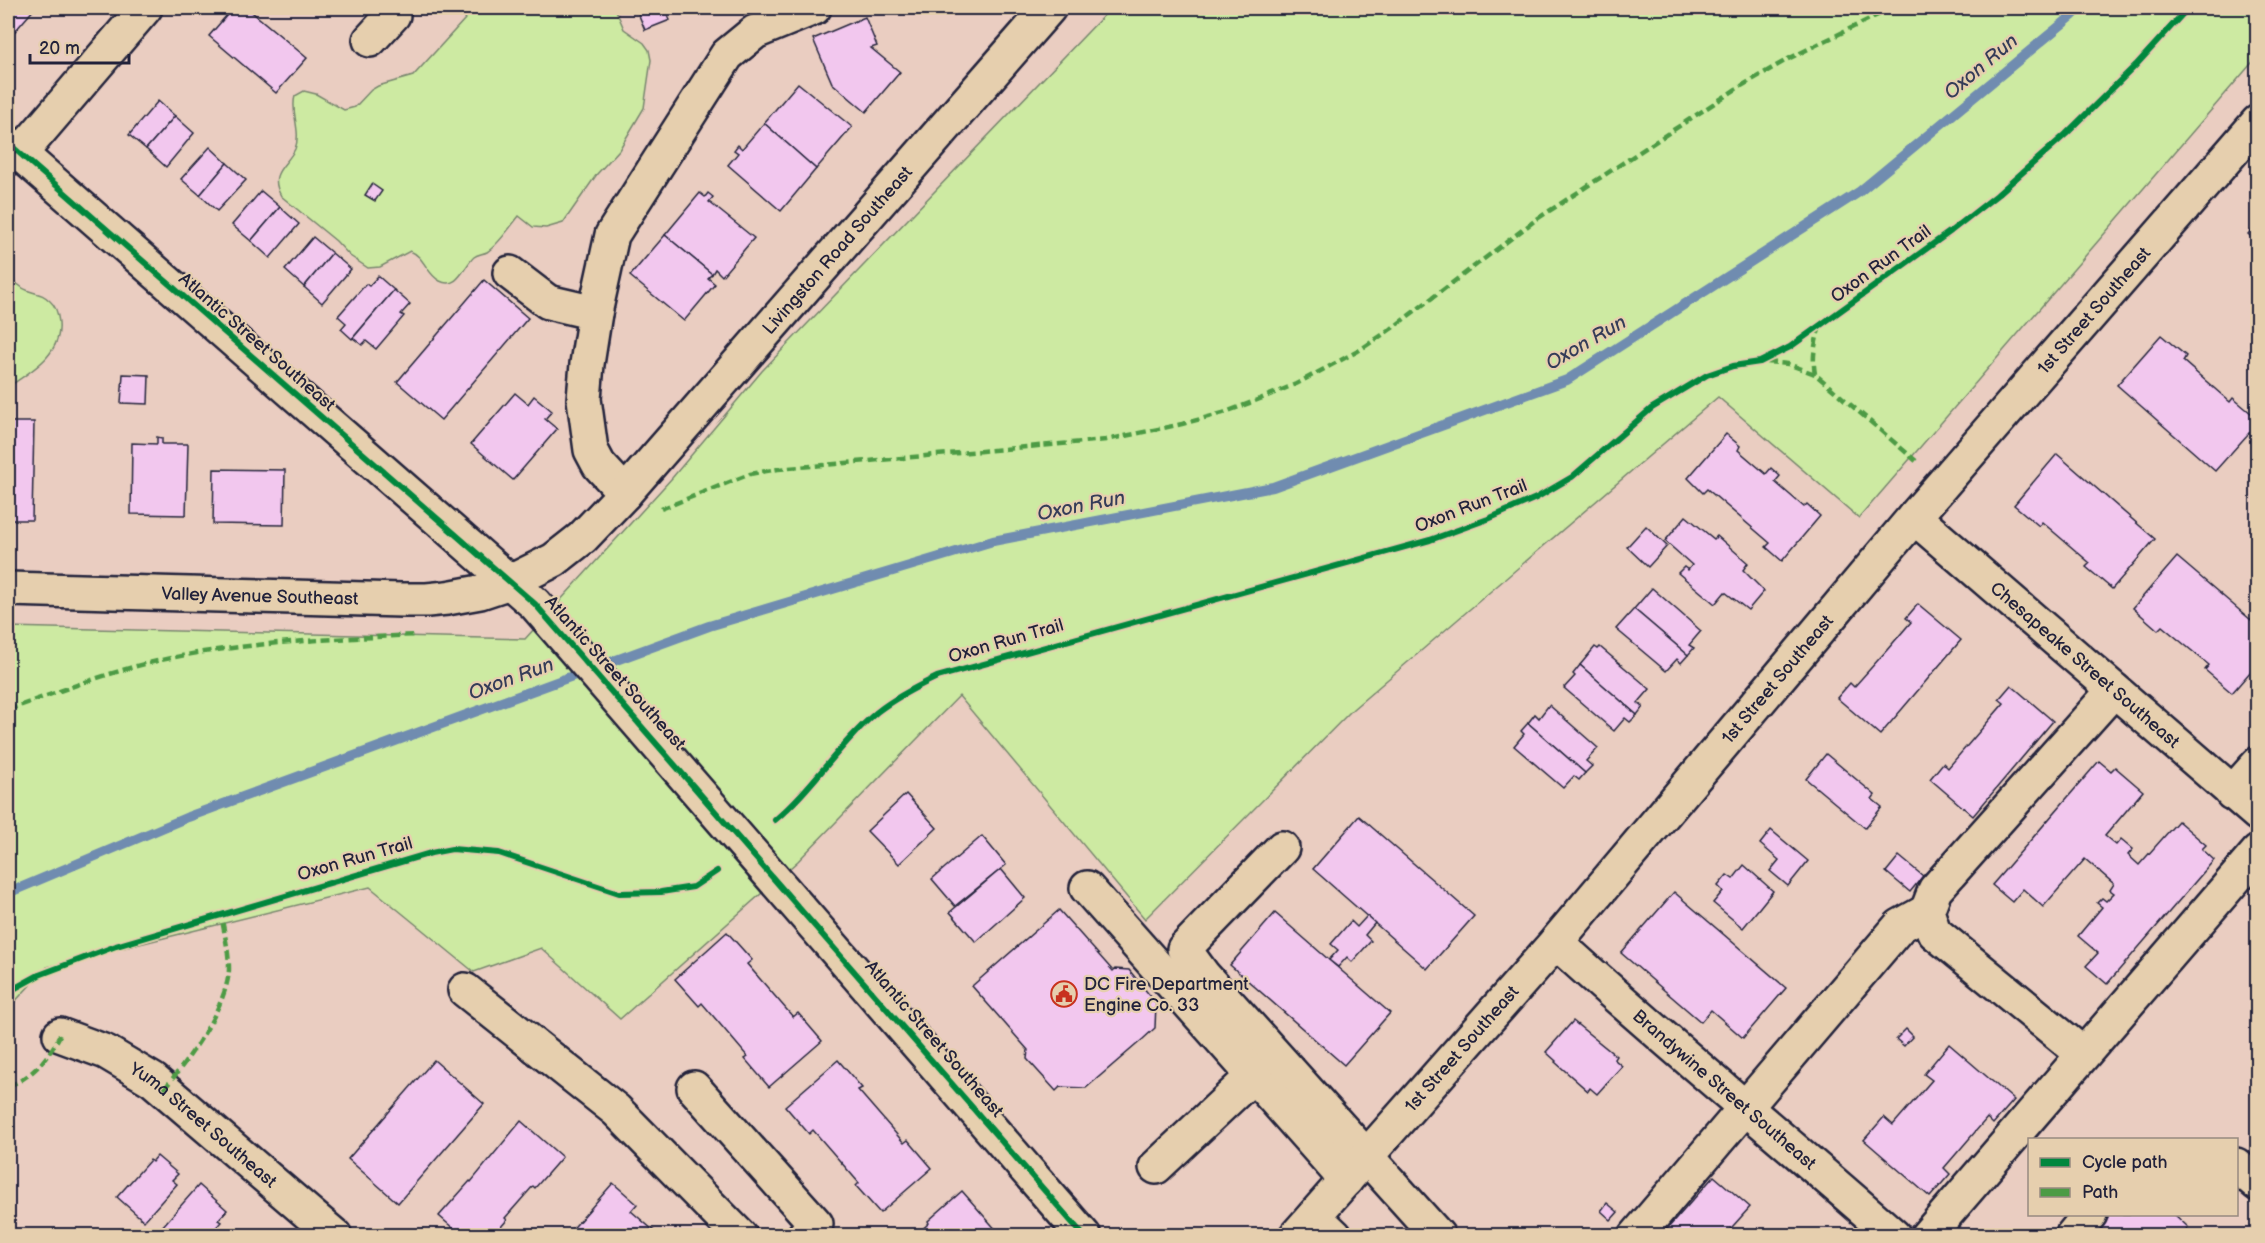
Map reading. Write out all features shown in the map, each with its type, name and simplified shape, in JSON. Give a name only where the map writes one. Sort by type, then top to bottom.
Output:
[{"type":"street","points":[[14,149],[145,8]]},
{"type":"street","points":[[370,40],[393,15],[393,8]]},
{"type":"street","points":[[625,493],[599,465],[591,450],[585,384],[595,313],[612,235],[727,54],[755,32],[814,8]]},
{"type":"street","name":"Livingston Road Southeast","points":[[510,582],[566,551],[582,538],[625,493],[1049,8]]},
{"type":"street","name":"1st Street Southeast","points":[[1315,1229],[1357,1168],[1556,942],[1914,517],[2258,122]]},
{"type":"street","name":"Atlantic Street Southeast","points":[[14,149],[510,582],[543,614],[1084,1236]]},
{"type":"street","points":[[510,273],[548,302],[595,313]]},
{"type":"street","name":"Chesapeake Street Southeast","points":[[1914,517],[2258,814]]},
{"type":"street","name":"Valley Avenue Southeast","points":[[8,589],[427,600],[480,592],[510,582]]},
{"type":"street","points":[[2083,1054],[1934,932],[1927,911],[1935,890],[2114,690]]},
{"type":"street","points":[[2232,793],[2258,764]]},
{"type":"street","points":[[1282,848],[1184,949],[1357,1168]]},
{"type":"street","points":[[1927,1236],[2258,852]]},
{"type":"street","points":[[1087,888],[1254,1075],[1357,1168],[1438,1236]]},
{"type":"street","points":[[1636,1236],[1900,926],[1927,911]]},
{"type":"street","name":"Brandywine Street Southeast","points":[[1556,942],[1654,1031],[1746,1107],[1894,1236]]},
{"type":"street","points":[[465,990],[616,1110],[740,1236]]},
{"type":"street","name":"Yuma Street Southeast","points":[[60,1035],[106,1052],[153,1080],[335,1236]]},
{"type":"street","points":[[1156,1167],[1254,1075]]},
{"type":"street","points":[[694,1088],[816,1224],[804,1236]]},
{"type":"street","points":[[2238,1167],[2258,1184]]},
{"type":"street","points":[[2072,1236],[2089,1216]]},
{"type":"green space","points":[[466,8],[615,8],[624,29],[644,43],[649,50],[651,60],[644,108],[619,150],[597,174],[563,223],[546,228],[533,227],[519,216],[496,245],[487,252],[474,257],[460,276],[452,282],[440,281],[415,253],[410,251],[380,267],[368,268],[350,256],[336,241],[281,196],[276,181],[277,175],[295,149],[297,142],[295,96],[304,91],[316,94],[344,110],[355,107],[378,86],[413,76],[465,19],[469,13]]},
{"type":"green space","points":[[1111,8],[2257,8],[2257,57],[1859,518],[1718,397],[1353,709],[1145,919],[959,696],[798,861],[620,1019],[541,948],[474,972],[370,887],[47,967],[8,1009],[8,627],[525,639],[672,478],[762,371]]},
{"type":"green space","points":[[8,274],[23,288],[43,296],[54,305],[59,322],[59,334],[56,344],[43,361],[8,387]]},
{"type":"building","points":[[8,8],[35,8],[10,37],[8,34]]},
{"type":"building","points":[[233,8],[247,8],[307,58],[276,93],[209,36]]},
{"type":"building","points":[[636,8],[684,8],[667,14],[670,20],[645,30]]},
{"type":"building","points":[[865,17],[877,46],[871,48],[900,72],[866,112],[832,83],[813,39]]},
{"type":"building","points":[[798,83],[852,127],[816,169],[764,123]]},
{"type":"building","points":[[158,101],[175,116],[146,149],[129,135]]},
{"type":"building","points":[[175,116],[194,133],[166,167],[146,149]]},
{"type":"building","points":[[764,123],[816,169],[781,211],[728,165],[738,153],[734,150],[738,145],[742,149]]},
{"type":"building","points":[[210,147],[227,163],[200,195],[181,179]]},
{"type":"building","points":[[227,163],[246,180],[217,211],[200,195]]},
{"type":"building","points":[[372,184],[382,191],[375,201],[365,195]]},
{"type":"building","points":[[261,191],[280,207],[251,241],[232,225]]},
{"type":"building","points":[[700,193],[705,197],[708,193],[713,197],[709,202],[754,238],[722,276],[715,269],[712,274],[665,235]]},
{"type":"building","points":[[280,207],[299,224],[270,258],[251,241]]},
{"type":"building","points":[[2258,224],[2258,243],[2248,234]]},
{"type":"building","points":[[665,235],[712,274],[708,278],[715,284],[684,321],[630,276]]},
{"type":"building","points":[[313,237],[332,253],[304,287],[285,270]]},
{"type":"building","points":[[332,253],[351,269],[322,303],[304,287]]},
{"type":"building","points":[[378,276],[394,290],[352,339],[341,329],[346,323],[338,316],[366,284],[369,286]]},
{"type":"building","points":[[484,280],[528,318],[441,420],[397,382]]},
{"type":"building","points":[[394,290],[410,304],[401,314],[404,316],[376,349],[366,341],[362,345],[353,338]]},
{"type":"building","points":[[2161,335],[2186,356],[2183,361],[2230,402],[2233,398],[2258,419],[2258,423],[2215,471],[2117,385]]},
{"type":"building","points":[[123,374],[149,375],[148,404],[121,403]]},
{"type":"building","points":[[515,393],[528,404],[534,396],[552,411],[545,419],[557,429],[513,480],[471,444]]},
{"type":"building","points":[[8,422],[34,422],[32,520],[8,520]]},
{"type":"building","points":[[1726,434],[1740,446],[1738,450],[1766,474],[1771,468],[1780,476],[1775,482],[1804,507],[1807,504],[1820,516],[1782,561],[1766,547],[1770,543],[1707,489],[1703,493],[1688,478]]},
{"type":"building","points":[[157,437],[162,438],[162,444],[188,444],[186,515],[131,514],[132,443],[157,444]]},
{"type":"building","points":[[2057,454],[2155,539],[2112,589],[2086,567],[2090,563],[2042,522],[2039,526],[2014,505]]},
{"type":"building","points":[[214,469],[285,470],[284,525],[213,524]]},
{"type":"building","points":[[1686,516],[1714,539],[1717,536],[1748,563],[1743,570],[1764,591],[1748,610],[1725,592],[1715,604],[1678,573],[1684,567],[1688,570],[1692,565],[1665,541]]},
{"type":"building","points":[[1646,526],[1667,546],[1648,567],[1627,547]]},
{"type":"building","points":[[2177,557],[2258,626],[2258,663],[2232,693],[2205,670],[2209,665],[2162,626],[2158,630],[2133,608]]},
{"type":"building","points":[[1652,588],[1701,631],[1689,645],[1694,648],[1688,655],[1634,609]]},
{"type":"building","points":[[1918,604],[1961,640],[1880,735],[1837,698],[1850,683],[1854,687],[1887,650],[1911,622],[1906,618]]},
{"type":"building","points":[[1634,609],[1688,655],[1681,663],[1677,659],[1666,671],[1616,629]]},
{"type":"building","points":[[1595,647],[1598,649],[1600,647],[1650,689],[1638,703],[1643,707],[1637,715],[1580,665]]},
{"type":"building","points":[[1580,665],[1637,715],[1630,722],[1625,718],[1614,731],[1564,688],[1575,676],[1573,674]]},
{"type":"building","points":[[2011,685],[2053,721],[1973,816],[1930,779],[1943,763],[1948,768],[2004,703],[1999,699]]},
{"type":"building","points":[[1549,705],[1598,748],[1586,761],[1592,766],[1585,773],[1528,723],[1535,714],[1539,718]]},
{"type":"building","points":[[1528,723],[1585,773],[1579,780],[1574,776],[1563,788],[1514,746],[1524,734],[1521,731]]},
{"type":"building","points":[[1826,754],[1875,795],[1872,799],[1882,807],[1865,828],[1806,779]]},
{"type":"building","points":[[2099,761],[2111,771],[2115,767],[2143,791],[2105,836],[2116,845],[2121,839],[2133,849],[2128,855],[2139,865],[2178,821],[2206,845],[2202,849],[2214,860],[2107,984],[2086,966],[2098,953],[2078,936],[2102,907],[2097,903],[2102,898],[2106,901],[2114,893],[2110,890],[2114,884],[2085,859],[2043,907],[2023,889],[2012,902],[1992,885]]},
{"type":"building","points":[[906,794],[937,828],[899,864],[867,831]]},
{"type":"building","points":[[1359,816],[1474,916],[1427,969],[1313,869]]},
{"type":"building","points":[[1771,830],[1808,861],[1788,886],[1770,871],[1779,860],[1760,844]]},
{"type":"building","points":[[982,836],[1006,865],[955,906],[932,879]]},
{"type":"building","points":[[1899,856],[1923,876],[1910,892],[1886,872]]},
{"type":"building","points":[[1744,865],[1773,891],[1743,928],[1713,903],[1723,891],[1718,886],[1727,875],[1733,879]]},
{"type":"building","points":[[1001,869],[1025,898],[976,942],[950,912]]},
{"type":"building","points":[[1674,892],[1786,988],[1743,1038],[1711,1010],[1701,1022],[1621,953]]},
{"type":"building","name":"DC Fire Department Engine Co. 33","points":[[1059,910],[1113,971],[1115,969],[1129,970],[1156,1003],[1155,1028],[1143,1039],[1086,1088],[1060,1087],[1056,1091],[1027,1059],[1028,1050],[972,986]]},
{"type":"building","points":[[1275,913],[1390,1013],[1344,1065],[1230,965]]},
{"type":"building","points":[[1367,916],[1375,923],[1365,935],[1371,941],[1352,962],[1347,957],[1338,967],[1329,960],[1338,950],[1331,944],[1351,921],[1357,927]]},
{"type":"building","points":[[727,932],[752,960],[747,964],[793,1017],[798,1013],[822,1041],[769,1087],[745,1059],[748,1057],[702,1003],[699,1006],[675,979]]},
{"type":"building","points":[[1573,1021],[1616,1056],[1614,1059],[1622,1066],[1597,1094],[1590,1088],[1588,1091],[1546,1052]]},
{"type":"building","points":[[1906,1029],[1913,1036],[1904,1046],[1896,1039]]},
{"type":"building","points":[[1949,1044],[2014,1100],[1993,1124],[1987,1118],[1944,1168],[1950,1174],[1930,1197],[1864,1140],[1884,1117],[1893,1125],[1932,1080],[1924,1074]]},
{"type":"building","points":[[434,1060],[484,1104],[398,1203],[348,1159]]},
{"type":"building","points":[[838,1060],[862,1088],[858,1090],[904,1143],[908,1140],[932,1168],[880,1213],[856,1186],[859,1183],[813,1130],[809,1134],[785,1106]]},
{"type":"building","points":[[521,1121],[562,1157],[505,1218],[507,1220],[493,1236],[462,1236],[439,1216],[471,1182]]},
{"type":"building","points":[[157,1156],[178,1174],[172,1180],[177,1184],[144,1221],[117,1197],[150,1160],[152,1162]]},
{"type":"building","points":[[1714,1176],[1750,1207],[1724,1236],[1661,1236]]},
{"type":"building","points":[[613,1183],[637,1204],[631,1211],[654,1231],[651,1236],[572,1236],[569,1233]]},
{"type":"building","points":[[199,1185],[227,1210],[218,1220],[221,1222],[205,1236],[154,1236]]},
{"type":"building","points":[[962,1191],[998,1232],[994,1236],[915,1236],[929,1223],[928,1221]]},
{"type":"building","points":[[1607,1203],[1618,1212],[1611,1220],[1601,1211]]},
{"type":"building","points":[[2090,1216],[2176,1216],[2188,1227],[2181,1236],[2074,1236]]},
{"type":"waterway","name":"Oxon Run","points":[[8,893],[188,817],[709,626],[993,541],[1273,487],[1567,380],[1859,192],[2080,8]]},
{"type":"marked path","points":[[661,509],[750,474],[778,469],[1106,440],[1182,424],[1223,413],[1260,399],[1296,384],[1358,351],[1391,329],[1537,219],[1736,89],[1790,58],[1892,8]]},
{"type":"marked path","points":[[1815,374],[1814,350],[1820,326]]},
{"type":"marked path","points":[[1767,362],[1788,364],[1815,374],[1916,461]]},
{"type":"marked path","points":[[8,710],[133,667],[203,652],[273,644],[415,635]]},
{"type":"marked path","points":[[164,1089],[205,1032],[222,999],[227,983],[229,962],[221,914]]},
{"type":"marked path","points":[[8,1086],[25,1078],[39,1066],[60,1035]]},
{"type":"cycle path","name":"Oxon Run Trail","points":[[775,820],[877,712],[899,697],[937,677],[1430,540],[1488,519],[1536,498],[1572,477],[1652,408],[1707,375],[1733,366],[1760,362],[1790,347],[1951,231],[1997,195],[2066,134],[2136,65],[2188,8]]},
{"type":"cycle path","points":[[8,143],[535,604],[1084,1236]]},
{"type":"cycle path","name":"Oxon Run Trail","points":[[8,992],[39,975],[116,946],[431,853],[452,849],[499,853],[619,893],[661,892],[693,887],[717,871]]},
{"type":"place","name":"DC Fire Department Engine Co. 33","points":[[1064,994]]}]
